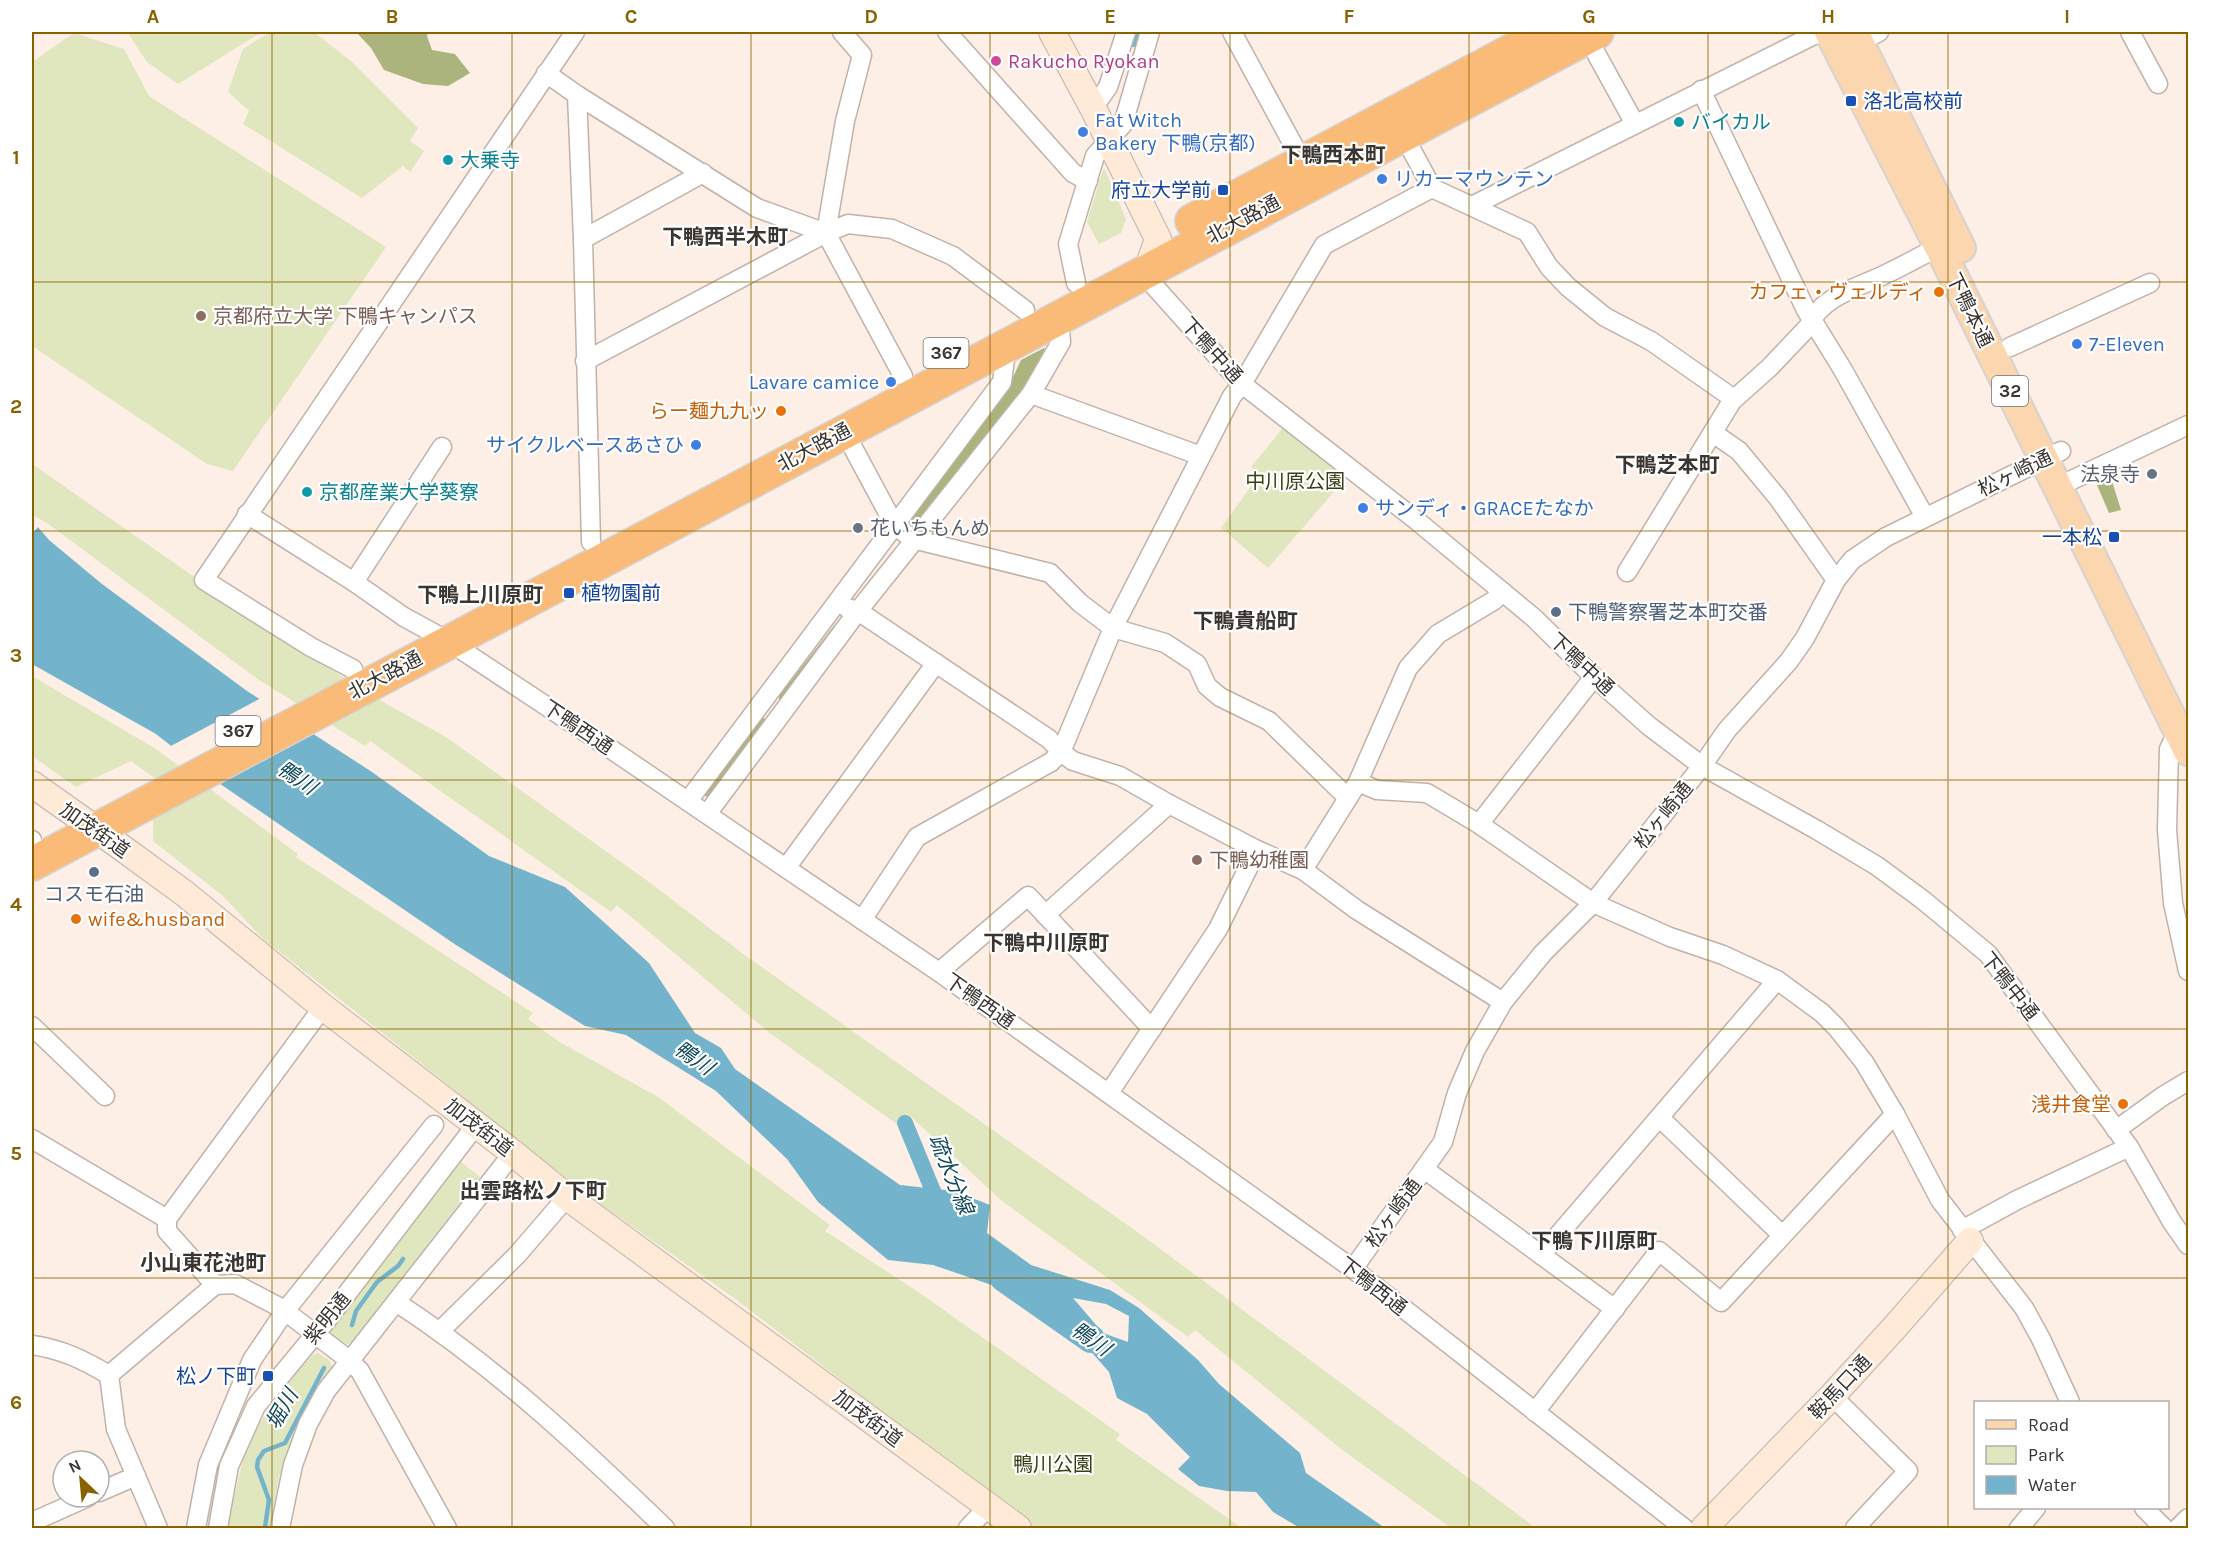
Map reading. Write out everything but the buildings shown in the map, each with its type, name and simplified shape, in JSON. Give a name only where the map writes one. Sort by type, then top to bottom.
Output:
[{"type":"highway","name":"北大路通","points":[[438,635],[591,542],[1543,32]]},
{"type":"highway","name":"北大路通","points":[[32,841],[87,823],[138,797],[354,676],[844,431],[1592,34]]},
{"type":"highway","name":"北大路通","points":[[32,864],[87,823]]},
{"type":"main road","name":"下鴨本通","points":[[1829,32],[1939,247],[2052,455],[2186,729]]},
{"type":"main road","name":"下鴨本通","points":[[1865,35],[2010,347],[2052,455]]},
{"type":"street","points":[[354,676],[204,579],[575,32]]},
{"type":"street","points":[[842,32],[862,55],[845,121],[826,233],[903,376]]},
{"type":"street","points":[[1052,32],[1093,108],[1158,239],[1147,270]]},
{"type":"street","points":[[1093,108],[1108,87],[1126,32]]},
{"type":"street","points":[[1076,283],[1068,244],[1095,156],[1123,124],[1150,32]]},
{"type":"street","points":[[1232,32],[1302,161]]},
{"type":"street","points":[[1472,206],[1820,32]]},
{"type":"street","points":[[2130,32],[2158,84]]},
{"type":"street","points":[[957,34],[1072,173],[1088,181]]},
{"type":"street","points":[[1592,34],[1635,124]]},
{"type":"street","points":[[546,73],[577,95],[758,208],[826,233]]},
{"type":"street","points":[[1701,90],[1811,318],[1925,517]]},
{"type":"street","points":[[577,95],[591,542]]},
{"type":"street","points":[[1403,134],[1432,188],[1527,232],[1550,267],[1568,287],[1605,317],[1651,341],[1734,399]]},
{"type":"street","points":[[583,239],[703,173]]},
{"type":"street","points":[[862,920],[916,837],[1051,762],[1061,752],[1113,628],[1232,396],[1242,384],[1324,245],[1432,188]]},
{"type":"street","points":[[585,361],[826,233],[848,224],[892,229],[953,256],[1025,310]]},
{"type":"street","points":[[1627,572],[1734,399],[1769,368],[1808,327],[1811,318],[1839,295],[1939,247]]},
{"type":"street","name":"下鴨中通","points":[[1147,270],[1155,286],[1242,384],[1408,514],[1534,618],[1649,726],[1702,765],[1877,866],[1985,951],[2129,1147],[2172,1222],[2188,1245]]},
{"type":"street","points":[[2010,347],[2150,284]]},
{"type":"street","points":[[708,814],[913,539],[1031,394],[1061,342],[1059,317]]},
{"type":"street","points":[[687,801],[1002,382],[1007,345]]},
{"type":"street","points":[[1031,394],[1201,456]]},
{"type":"street","name":"松ヶ崎通","points":[[2066,483],[2188,425]]},
{"type":"street","points":[[844,431],[895,526],[913,539],[1050,573],[1080,603],[1113,628],[1165,643],[1197,664],[1207,686],[1220,697],[1269,722],[1348,798]]},
{"type":"street","points":[[1713,433],[1743,456],[1778,498],[1836,580]]},
{"type":"street","points":[[354,582],[442,447]]},
{"type":"street","name":"松ヶ崎通","points":[[1353,1269],[1443,1142],[1457,1093],[1475,1051],[1503,1002],[1543,953],[1593,903],[1727,730],[1789,661],[1805,638],[1836,580],[1852,560],[1887,537],[1925,517],[2052,455]]},
{"type":"street","name":"下鴨西通","points":[[247,514],[354,582],[404,617],[438,635],[708,814],[939,972],[1353,1269],[1684,1528]]},
{"type":"street","points":[[1303,870],[1358,782],[1408,668],[1438,634],[1493,601],[1503,592]]},
{"type":"street","points":[[835,605],[858,611],[1049,739],[1073,761],[1120,776],[1257,850],[1303,870],[1358,910],[1503,1002]]},
{"type":"street","points":[[786,868],[936,663]]},
{"type":"street","points":[[1479,824],[1594,676]]},
{"type":"street","points":[[2186,729],[2169,749],[2168,830],[2173,903],[2188,971]]},
{"type":"street","points":[[1358,782],[1377,790],[1427,793],[1479,824],[1593,903],[1670,937],[1723,955],[1777,980],[1822,1013],[1864,1062],[1895,1114],[1940,1200],[2024,1308],[2070,1401]]},
{"type":"street","name":"加茂街道","points":[[32,784],[184,894],[323,1007],[567,1197],[1018,1528]]},
{"type":"street","points":[[1045,915],[1169,804]]},
{"type":"street","points":[[1109,1093],[1218,929],[1257,850]]},
{"type":"street","points":[[939,972],[1028,896],[1152,1029]]},
{"type":"street","points":[[1541,1255],[1777,980]]},
{"type":"street","points":[[215,1285],[167,1231],[167,1219],[323,1007]]},
{"type":"street","points":[[32,1026],[105,1096]]},
{"type":"street","points":[[2116,1130],[2188,1081]]},
{"type":"street","points":[[1535,1412],[1659,1251],[1721,1302],[1895,1114]]},
{"type":"street","points":[[1660,1118],[1782,1235]]},
{"type":"street","points":[[196,1528],[208,1465],[252,1360],[285,1311],[434,1125]]},
{"type":"street","name":"紫明通","points":[[218,1528],[229,1466],[256,1406],[315,1334],[476,1125]]},
{"type":"street","points":[[32,1139],[167,1219]]},
{"type":"street","name":"鞍馬口通","points":[[1704,1528],[1888,1335],[1966,1235],[2018,1200],[2129,1147]]},
{"type":"street","points":[[280,1528],[293,1465],[308,1424],[326,1391],[513,1153]]},
{"type":"street","points":[[1424,1169],[1615,1309]]},
{"type":"street","points":[[440,1331],[517,1255],[567,1197]]},
{"type":"street","points":[[109,1375],[215,1285],[236,1284],[285,1311],[349,1360],[363,1374],[438,1526]]},
{"type":"street","points":[[396,1302],[440,1331],[517,1390],[586,1451],[665,1528]]},
{"type":"street","points":[[32,1345],[52,1347],[84,1360],[109,1375]]},
{"type":"street","points":[[109,1375],[116,1429],[158,1528]]},
{"type":"street","points":[[1832,1396],[1908,1471],[1856,1528]]},
{"type":"street","points":[[111,1487],[136,1476]]},
{"type":"street","points":[[968,1528],[988,1508]]},
{"type":"street","points":[[32,1522],[61,1509]]},
{"type":"street","points":[[2019,1528],[2035,1509]]},
{"type":"street","points":[[2145,1509],[2164,1528]]},
{"type":"street","points":[[2178,1528],[2188,1518]]},
{"type":"green space","points":[[127,32],[262,32],[178,84],[147,62]]},
{"type":"green space","points":[[270,32],[314,32],[352,62],[418,128],[410,141],[424,151],[410,172],[403,166],[362,198],[243,124],[249,111],[228,92],[243,49]]},
{"type":"green space","points":[[356,32],[428,32],[427,36],[432,50],[455,54],[470,73],[448,86],[423,84],[384,70],[371,48]]},
{"type":"green space","name":"京都府立大学 下鴨キャンパス","points":[[74,33],[124,49],[149,96],[386,247],[233,471],[207,464],[32,346],[32,62]]},
{"type":"green space","points":[[1103,170],[1105,170],[1126,219],[1121,233],[1099,244],[1087,222]]},
{"type":"green space","points":[[1044,348],[1018,398],[916,524],[909,520],[1006,392],[1021,360]]},
{"type":"green space","name":"中川原公園","points":[[1286,424],[1344,471],[1345,479],[1268,568],[1221,528],[1260,474],[1251,467]]},
{"type":"green space","points":[[32,464],[301,651],[385,703],[446,737],[649,882],[746,956],[1143,1236],[1536,1528],[1451,1528],[1341,1449],[1195,1330],[1188,1337],[1002,1201],[908,1114],[898,1125],[771,1034],[617,905],[611,912],[370,741],[365,746],[256,678],[47,523],[32,515]]},
{"type":"green space","points":[[2111,478],[2121,510],[2109,513],[2097,485]]},
{"type":"green space","points":[[836,623],[838,624],[781,704],[779,696]]},
{"type":"green space","name":"鴨川公園","points":[[32,676],[156,749],[298,854],[296,857],[533,1013],[528,1019],[558,1041],[658,1097],[830,1225],[825,1231],[918,1292],[1120,1434],[1116,1440],[1242,1528],[1034,1528],[734,1298],[589,1196],[262,938],[223,896],[153,841],[153,817],[185,800],[131,761],[76,787],[32,756]]},
{"type":"green space","points":[[763,717],[768,722],[710,798],[703,795],[759,718]]},
{"type":"green space","points":[[461,1162],[480,1177],[351,1344],[344,1345],[331,1335],[331,1329]]},
{"type":"green space","points":[[318,1353],[329,1360],[332,1367],[301,1418],[279,1477],[270,1528],[228,1528],[242,1464],[254,1434],[281,1392],[313,1355]]},
{"type":"water","points":[[38,527],[49,540],[102,584],[247,691],[372,772],[489,856],[565,887],[649,963],[695,1033],[721,1048],[735,1069],[900,1185],[954,1191],[990,1205],[987,1233],[1031,1265],[1110,1290],[1139,1308],[1198,1360],[1219,1384],[1300,1453],[1306,1473],[1385,1528],[1300,1528],[1273,1512],[1256,1492],[1227,1491],[1199,1486],[1178,1469],[1190,1457],[1147,1414],[1117,1398],[1109,1372],[1050,1305],[933,1265],[888,1260],[818,1202],[787,1159],[716,1091],[626,1035],[585,1026],[456,945],[213,779],[156,734],[32,664],[32,534]],"holes":[[[1073,1298],[1106,1304],[1129,1316],[1128,1342],[1103,1333]]]},
{"type":"pier","points":[[263,697],[315,732],[217,785],[169,747]]},
{"type":"waterway","name":"疏水分線","points":[[1134,39],[1136,32]]},
{"type":"waterway","name":"疏水分線","points":[[905,1123],[940,1208]]},
{"type":"waterway","name":"堀川","points":[[352,1325],[356,1311],[377,1282],[398,1266],[403,1259]]},
{"type":"waterway","name":"鴨川","points":[[1004,1278],[1091,1339]]},
{"type":"waterway","name":"堀川","points":[[265,1527],[269,1500],[257,1467],[258,1460],[264,1451],[285,1443],[324,1368]]},
{"type":"place","name":"Rakucho Ryokan","points":[[996,61]]},
{"type":"place","name":"洛北高校前","points":[[1851,101]]},
{"type":"place","name":"バイカル","points":[[1679,122]]},
{"type":"place","name":"Fat Witch Bakery 下鴨(京都)","points":[[1083,132]]},
{"type":"place","name":"大乗寺","points":[[448,160]]},
{"type":"place","name":"リカーマウンテン","points":[[1382,179]]},
{"type":"place","name":"府立大学前","points":[[1223,190]]},
{"type":"place","name":"カフェ・ヴェルディ","points":[[1939,292]]},
{"type":"place","name":"京都府立大学 下鴨キャンパス","points":[[201,316]]},
{"type":"place","name":"7-Eleven","points":[[2077,344]]},
{"type":"place","name":"Lavare camice","points":[[891,382]]},
{"type":"place","name":"らー麺九九ッ","points":[[781,411]]},
{"type":"place","name":"サイクルベースあさひ","points":[[696,445]]},
{"type":"place","name":"法泉寺","points":[[2152,474]]},
{"type":"place","name":"京都産業大学葵寮","points":[[307,492]]},
{"type":"place","name":"サンディ・GRACEたなか","points":[[1363,508]]},
{"type":"place","name":"花いちもんめ","points":[[858,528]]},
{"type":"place","name":"一本松","points":[[2114,537]]},
{"type":"place","name":"植物園前","points":[[569,593]]},
{"type":"place","name":"下鴨警察署芝本町交番","points":[[1556,612]]},
{"type":"place","name":"下鴨幼稚園","points":[[1197,860]]},
{"type":"place","name":"コスモ石油","points":[[94,872]]},
{"type":"place","name":"wife&husband","points":[[76,919]]},
{"type":"place","name":"浅井食堂","points":[[2123,1104]]},
{"type":"place","name":"松ノ下町","points":[[268,1376]]},
{"type":"district","name":"下鴨西本町","points":[[1333,155]]},
{"type":"district","name":"下鴨西半木町","points":[[725,237]]},
{"type":"district","name":"下鴨芝本町","points":[[1667,465]]},
{"type":"district","name":"下鴨上川原町","points":[[480,595]]},
{"type":"district","name":"下鴨貴船町","points":[[1245,621]]},
{"type":"district","name":"下鴨中川原町","points":[[1046,943]]},
{"type":"district","name":"出雲路松ノ下町","points":[[533,1191]]},
{"type":"district","name":"下鴨下川原町","points":[[1594,1241]]},
{"type":"district","name":"小山東花池町","points":[[203,1263]]}]
